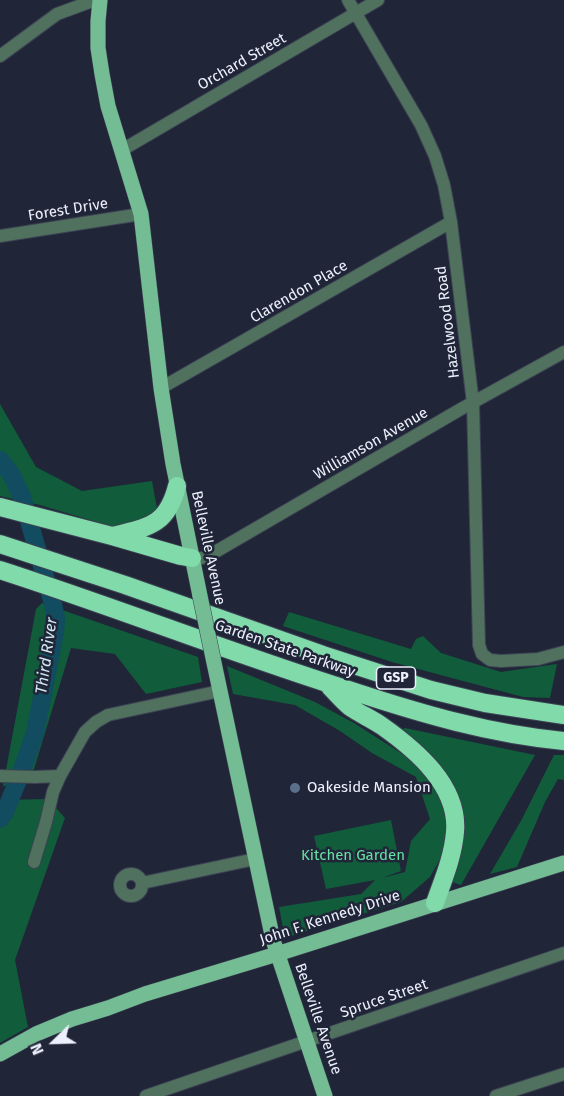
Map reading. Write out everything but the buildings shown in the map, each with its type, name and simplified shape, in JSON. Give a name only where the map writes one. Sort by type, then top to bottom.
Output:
[{"type":"highway","points":[[112,536],[145,528],[157,521],[168,511],[177,486]]},
{"type":"highway","points":[[4,508],[192,558]]},
{"type":"highway","name":"Garden State Parkway","points":[[0,544],[431,690],[485,703],[564,715]]},
{"type":"highway","name":"Garden State Parkway","points":[[0,570],[327,684],[422,714],[479,728],[564,741]]},
{"type":"highway","points":[[327,684],[352,708],[384,728],[416,753],[436,774],[447,792],[454,810],[456,830],[453,851],[435,903]]},
{"type":"main road","name":"Belleville Avenue","points":[[100,0],[98,39],[102,75],[108,106],[141,213],[161,388],[177,486],[277,954],[325,1096]]},
{"type":"main road","name":"John F. Kennedy Drive","points":[[0,1054],[72,1018],[564,863]]},
{"type":"main road","name":"John F. Kennedy Drive","points":[[0,1065],[108,1008]]},
{"type":"street","points":[[0,56],[57,14],[95,0]]},
{"type":"street","name":"Hazelwood Road","points":[[348,0],[421,125],[444,186],[452,222],[473,403],[478,645],[482,654],[490,660],[538,659],[564,652]]},
{"type":"street","name":"Orchard Street","points":[[122,150],[378,0]]},
{"type":"street","name":"Forest Drive","points":[[0,236],[141,213]]},
{"type":"street","name":"Clarendon Place","points":[[161,388],[452,222]]},
{"type":"street","name":"Williamson Avenue","points":[[192,558],[210,555],[564,352]]},
{"type":"street","points":[[34,862],[53,792],[85,732],[108,715],[220,691]]},
{"type":"street","points":[[0,776],[60,776]]},
{"type":"street","points":[[142,883],[255,859]]},
{"type":"street","name":"Spruce Street","points":[[147,1096],[564,953]]},
{"type":"street","points":[[496,1096],[564,1074]]},
{"type":"green space","points":[[0,404],[36,467],[82,491],[152,481],[157,509],[137,525],[113,527],[40,505],[0,496]]},
{"type":"green space","points":[[42,603],[198,657],[202,682],[146,694],[115,654],[71,648],[34,769],[24,784],[3,786],[36,609]]},
{"type":"green space","points":[[289,612],[411,649],[416,639],[423,636],[441,653],[501,672],[557,664],[550,698],[523,697],[392,662],[283,626]]},
{"type":"green space","name":"Kitchen Garden","points":[[227,666],[315,702],[354,723],[404,755],[437,786],[447,816],[447,847],[430,877],[401,902],[285,938],[279,907],[361,894],[375,880],[326,889],[314,836],[391,820],[401,871],[382,878],[405,872],[411,841],[430,819],[416,777],[372,753],[295,705],[233,694]]},
{"type":"green space","points":[[405,728],[535,755],[461,885],[449,881],[459,809],[397,731]]},
{"type":"green space","points":[[554,755],[564,755],[564,780],[558,779],[545,802],[517,867],[490,874],[522,819]]},
{"type":"green space","points":[[48,799],[65,818],[15,960],[28,1027],[0,1043],[0,800]]},
{"type":"waterway","name":"Third River","points":[[0,460],[11,474],[22,497],[56,618],[35,733],[21,773],[0,819]]},
{"type":"place","name":"Oakeside Mansion","points":[[295,788]]}]
